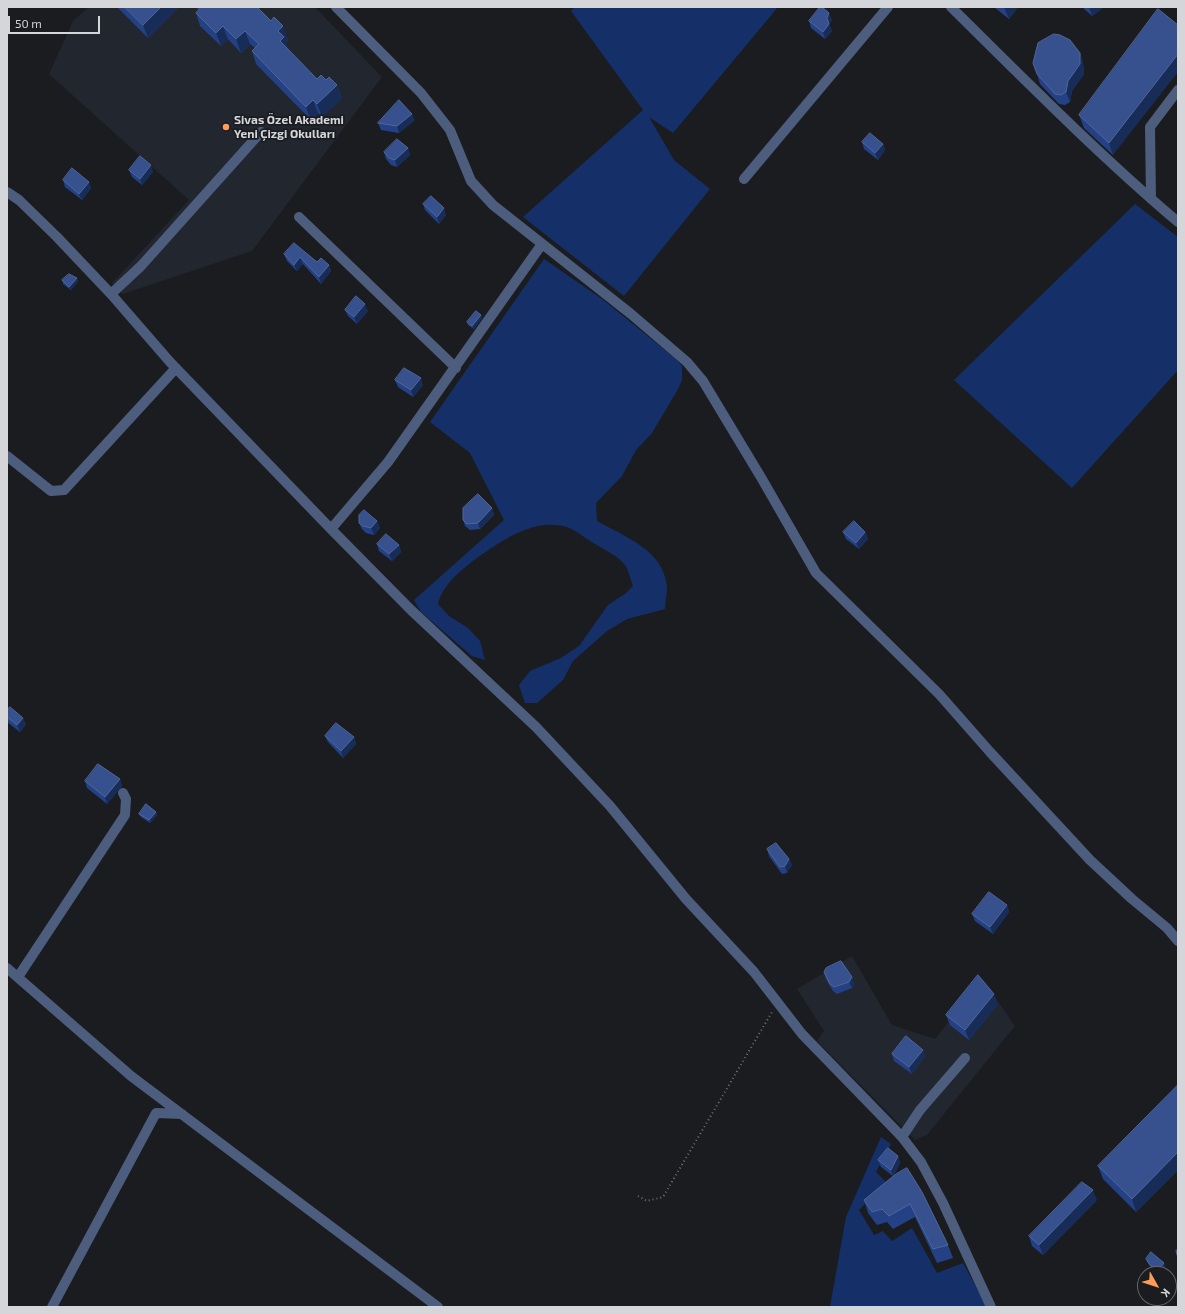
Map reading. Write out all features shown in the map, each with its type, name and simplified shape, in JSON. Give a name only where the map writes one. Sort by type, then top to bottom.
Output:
[{"type":"street","points":[[336,7],[426,99],[450,130],[472,181],[493,205],[631,314],[687,362],[702,382],[758,472],[816,573],[939,694],[990,752],[1090,860],[1132,899],[1167,928],[1178,941]]},
{"type":"street","points":[[744,179],[888,7]]},
{"type":"street","points":[[951,7],[1070,125],[1178,222]]},
{"type":"street","points":[[1151,199],[1150,127],[1178,90]]},
{"type":"street","points":[[111,294],[140,266],[261,132]]},
{"type":"street","points":[[7,192],[19,200],[57,237],[111,294],[176,368],[331,529],[411,610],[536,727],[610,806],[686,899],[754,972],[802,1034],[902,1137],[921,1162],[943,1203],[992,1307]]},
{"type":"street","points":[[299,217],[456,368]]},
{"type":"street","points":[[331,529],[388,462],[456,368],[542,244]]},
{"type":"street","points":[[7,456],[51,490],[64,490],[176,368]]},
{"type":"street","points":[[18,977],[125,815],[126,799],[122,793]]},
{"type":"street","points":[[7,968],[131,1076],[438,1307]]},
{"type":"street","points":[[902,1137],[920,1110],[966,1058]]},
{"type":"street","points":[[52,1307],[156,1113],[182,1114]]},
{"type":"path","points":[[638,1196],[647,1201],[664,1197],[778,1002]]},
{"type":"shaded area","name":"Sivas Özel Akademi Yeni Çizgi Okulları","points":[[89,7],[315,7],[382,77],[252,251],[123,294],[112,283],[189,200],[49,74],[73,21]]},
{"type":"shaded area","points":[[575,7],[778,7],[673,133],[649,117],[674,160],[710,189],[624,296],[523,217],[643,110],[571,11]]},
{"type":"shaded area","points":[[1135,204],[1178,237],[1178,370],[1072,488],[954,380]]},
{"type":"shaded area","points":[[544,259],[602,299],[676,359],[682,366],[682,380],[652,433],[636,450],[622,476],[596,503],[597,521],[631,539],[651,554],[659,563],[664,574],[667,587],[665,609],[627,619],[607,631],[573,661],[563,680],[537,703],[525,703],[519,685],[530,671],[561,658],[579,646],[608,605],[626,593],[633,586],[625,564],[613,554],[571,529],[563,526],[551,525],[540,526],[517,533],[477,558],[453,578],[444,590],[438,604],[449,616],[468,628],[480,641],[485,660],[472,656],[421,612],[414,600],[504,520],[470,453],[430,422]]},
{"type":"shaded area","points":[[852,956],[892,1025],[935,1039],[982,978],[1015,1026],[927,1135],[915,1140],[817,1041],[824,1031],[797,989]]},
{"type":"shaded area","points":[[881,1137],[891,1144],[876,1172],[886,1182],[859,1210],[874,1235],[883,1231],[892,1241],[912,1228],[937,1273],[963,1263],[987,1307],[830,1307],[846,1217]]},
{"type":"building","points":[[125,7],[161,7],[143,25]]},
{"type":"building","points":[[202,7],[257,7],[271,21],[274,17],[283,26],[278,31],[284,37],[280,41],[317,79],[321,75],[326,80],[329,77],[337,85],[317,104],[313,100],[306,107],[252,51],[259,44],[245,31],[236,39],[223,26],[216,33],[196,13]]},
{"type":"building","points":[[820,7],[829,13],[827,18],[829,24],[823,32],[809,21]]},
{"type":"building","points":[[1158,9],[1178,25],[1178,54],[1109,143],[1079,115]]},
{"type":"building","points":[[1054,34],[1070,40],[1080,53],[1080,64],[1068,81],[1066,92],[1061,95],[1055,94],[1037,74],[1033,63],[1038,43]]},
{"type":"building","points":[[399,100],[412,114],[397,126],[378,123]]},
{"type":"building","points":[[870,133],[883,144],[875,153],[862,142]]},
{"type":"building","points":[[397,139],[408,148],[395,160],[389,158],[384,152]]},
{"type":"building","points":[[140,156],[151,165],[140,179],[129,170]]},
{"type":"building","points":[[72,168],[89,182],[79,194],[63,180]]},
{"type":"building","points":[[431,196],[444,208],[437,217],[423,204]]},
{"type":"building","points":[[294,243],[317,262],[321,258],[329,265],[319,277],[300,257],[294,265],[284,254]]},
{"type":"building","points":[[69,274],[77,278],[69,287],[62,280]]},
{"type":"building","points":[[356,296],[365,304],[354,317],[345,310]]},
{"type":"building","points":[[476,311],[481,315],[472,326],[467,322]]},
{"type":"building","points":[[404,368],[421,378],[411,390],[395,380]]},
{"type":"building","points":[[478,494],[492,508],[478,523],[467,524],[463,520],[463,508]]},
{"type":"building","points":[[364,510],[377,521],[371,528],[363,526],[359,523],[359,515]]},
{"type":"building","points":[[854,521],[865,532],[856,543],[843,532]]},
{"type":"building","points":[[386,534],[399,545],[389,554],[377,544]]},
{"type":"building","points":[[10,707],[23,718],[17,725],[7,717],[7,710]]},
{"type":"building","points":[[336,723],[354,737],[341,751],[325,736]]},
{"type":"building","points":[[98,764],[120,779],[105,797],[85,781]]},
{"type":"building","points":[[146,804],[156,812],[149,820],[139,814]]},
{"type":"building","points":[[776,843],[789,859],[785,866],[780,867],[767,849]]},
{"type":"building","points":[[989,892],[1007,905],[990,927],[972,914]]},
{"type":"building","points":[[841,961],[852,977],[849,982],[834,987],[830,984],[824,972],[826,968]]},
{"type":"building","points":[[978,975],[994,994],[965,1030],[946,1015]]},
{"type":"building","points":[[906,1036],[923,1050],[909,1067],[892,1054]]},
{"type":"building","points":[[1178,1085],[1178,1152],[1132,1199],[1098,1166]]},
{"type":"building","points":[[888,1148],[898,1156],[891,1170],[878,1160]]},
{"type":"building","points":[[907,1168],[922,1192],[948,1245],[933,1249],[910,1204],[889,1216],[882,1209],[872,1212],[864,1200],[896,1174]]},
{"type":"building","points":[[1082,1182],[1093,1190],[1039,1245],[1029,1236]]},
{"type":"building","points":[[1151,1252],[1164,1263],[1162,1266],[1151,1266],[1146,1259]]},
{"type":"place","name":"Sivas Özel Akademi Yeni Çizgi Okulları","points":[[226,127]]}]
